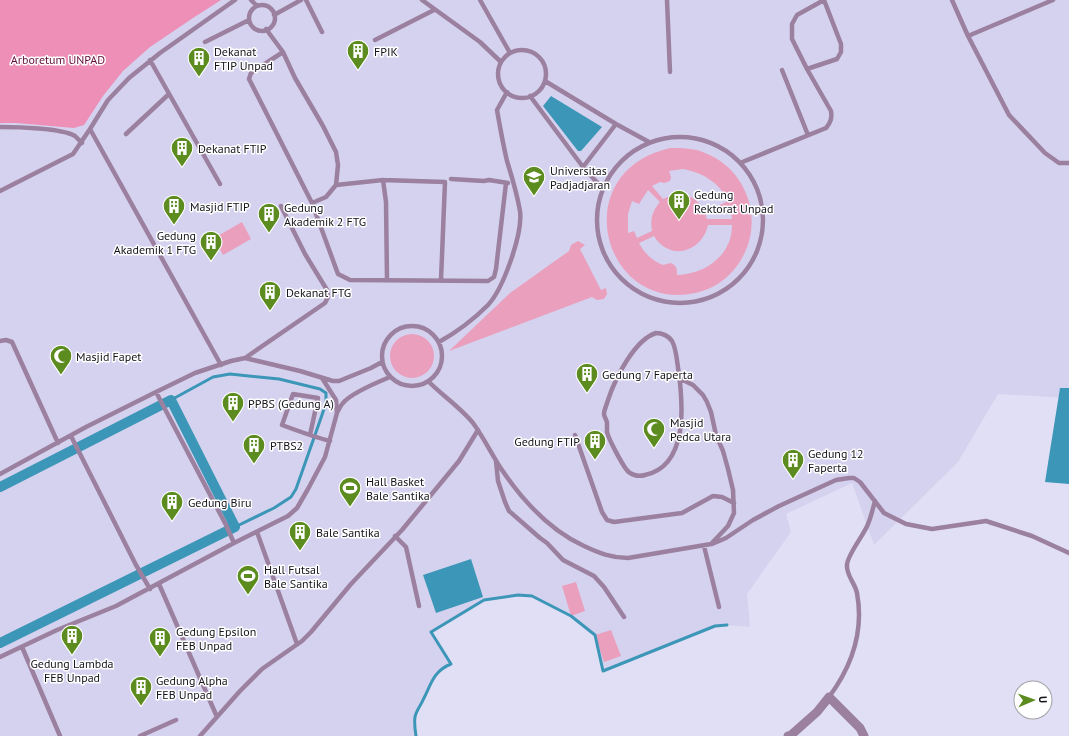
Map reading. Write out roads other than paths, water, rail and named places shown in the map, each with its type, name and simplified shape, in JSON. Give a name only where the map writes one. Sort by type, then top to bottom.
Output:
[{"type":"street","points":[[790,736],[817,712],[829,697],[860,728],[864,736]]},
{"type":"lane","points":[[0,191],[73,154],[82,143],[108,100],[129,78],[150,60],[235,0]]},
{"type":"lane","points":[[251,0],[257,6]]},
{"type":"lane","points":[[274,15],[301,0]]},
{"type":"lane","points":[[306,0],[322,32]]},
{"type":"lane","points":[[422,0],[480,42],[501,62]]},
{"type":"lane","points":[[480,0],[510,53]]},
{"type":"lane","points":[[667,0],[670,72]]},
{"type":"lane","points":[[740,163],[826,128],[830,123],[832,117],[831,111],[807,69],[792,39],[792,24],[797,15],[824,0],[841,44],[841,52],[837,59],[807,69]]},
{"type":"lane","points":[[952,0],[968,36],[1009,114],[1046,153],[1059,163],[1069,163]]},
{"type":"lane","points":[[968,36],[1053,0]]},
{"type":"lane","points":[[257,6],[265,6],[269,8],[274,15],[273,23],[266,29],[258,30],[254,28],[249,20],[250,12],[257,6]]},
{"type":"lane","points":[[375,40],[434,10]]},
{"type":"lane","points":[[205,42],[249,20]]},
{"type":"lane","points":[[266,29],[283,52],[295,78],[324,126],[336,152],[338,165],[336,186],[326,197],[312,203]]},
{"type":"lane","points":[[522,50],[535,53],[544,63],[546,69],[545,81],[539,90],[530,96],[518,97],[507,92],[502,86],[498,70],[501,62],[510,53],[522,50]]},
{"type":"lane","points":[[283,52],[251,73],[249,79],[312,203],[338,274],[350,280],[488,281],[494,277],[496,269],[506,182]]},
{"type":"lane","points":[[150,60],[220,184]]},
{"type":"lane","points":[[782,70],[808,135]]},
{"type":"lane","points":[[545,81],[649,142]]},
{"type":"lane","points":[[439,342],[459,330],[489,304],[495,296],[514,251],[520,217],[497,110],[507,92]]},
{"type":"lane","points":[[126,134],[169,94]]},
{"type":"lane","points":[[530,96],[583,167],[602,189]]},
{"type":"lane","points":[[583,167],[616,124]]},
{"type":"lane","points":[[0,127],[38,129],[68,134],[75,136],[82,143]]},
{"type":"lane","points":[[90,129],[221,365]]},
{"type":"lane","points":[[673,136],[697,138],[720,146],[740,163],[756,184],[764,212],[762,242],[749,268],[729,289],[703,302],[674,304],[646,297],[622,281],[605,257],[598,235],[597,211],[602,189],[614,169],[630,153],[649,142],[673,136]]},
{"type":"lane","points":[[451,178],[484,181],[489,180],[513,184]]},
{"type":"lane","points":[[336,186],[383,180],[445,182],[441,280]]},
{"type":"lane","points":[[383,180],[386,202],[387,280]]},
{"type":"lane","points":[[0,474],[58,443],[71,438],[86,427],[195,373],[245,358],[325,303],[328,297],[327,290],[304,254],[281,206]]},
{"type":"lane","points":[[408,326],[424,328],[434,335],[439,342],[442,353],[441,366],[438,372],[428,382],[418,386],[410,386],[396,382],[386,372],[382,362],[385,341],[391,334],[401,327],[408,326]]},
{"type":"lane","points":[[656,333],[667,336],[672,341],[679,378],[682,410],[681,423],[679,438],[673,453],[659,470],[646,475],[634,475],[628,472],[622,464],[607,433],[607,424],[604,414],[616,379],[632,353],[647,338],[656,333]]},
{"type":"lane","points":[[0,341],[6,340],[12,342],[58,443]]},
{"type":"lane","points":[[245,358],[339,381],[382,362]]},
{"type":"lane","points":[[0,657],[57,630],[116,606],[288,516],[297,508],[325,457],[337,413],[343,403],[348,398],[390,377]]},
{"type":"lane","points":[[322,378],[336,400],[337,413]]},
{"type":"lane","points":[[679,378],[693,385],[708,402],[716,435],[723,451],[733,490],[734,513],[732,519],[728,526],[711,544]]},
{"type":"lane","points":[[428,382],[472,422],[516,489],[547,523],[560,534],[606,556],[628,558],[711,544],[726,538],[779,506],[836,480],[854,478],[860,482],[884,513],[906,524],[932,529],[986,520],[1032,536],[1069,553]]},
{"type":"lane","points":[[156,392],[231,534],[234,543]]},
{"type":"lane","points":[[310,435],[318,398],[293,394],[282,425],[310,435],[319,438],[330,441]]},
{"type":"lane","points":[[200,736],[240,691],[262,669],[311,632],[351,584],[459,462],[478,430]]},
{"type":"lane","points":[[575,435],[602,512],[607,520],[614,522],[682,513],[713,496],[722,497],[734,503]]},
{"type":"lane","points":[[71,438],[136,565],[144,576],[150,589]]},
{"type":"lane","points":[[496,460],[498,481],[505,502],[510,511],[547,543],[563,560],[594,576],[604,587],[624,616]]},
{"type":"lane","points":[[829,697],[841,681],[853,652],[858,633],[859,607],[857,590],[847,571],[847,562],[868,524],[876,501]]},
{"type":"lane","points":[[257,532],[297,644]]},
{"type":"lane","points":[[395,536],[406,547],[419,606]]},
{"type":"lane","points":[[704,546],[719,607]]},
{"type":"lane","points":[[159,584],[217,717]]},
{"type":"lane","points":[[22,647],[60,736]]},
{"type":"lane","points":[[140,736],[176,720]]},
{"type":"water","points":[[551,96],[602,127],[581,151],[578,151],[543,106]]},
{"type":"water","points":[[1060,388],[1069,388],[1069,484],[1045,482]]},
{"type":"water","points":[[471,559],[483,597],[436,613],[423,575]]},
{"type":"waterway","points":[[171,400],[213,377],[230,374],[279,379],[320,389],[326,393],[326,403],[322,415],[296,489],[291,497],[274,508],[235,527]]},
{"type":"waterway","points":[[0,487],[171,400],[235,527],[0,643]]},
{"type":"waterway","points":[[416,736],[415,720],[417,710],[436,675],[440,670],[451,664],[431,632],[484,600],[518,595],[532,596],[571,616],[595,635],[603,671],[715,626],[727,625]]},
{"type":"place","name":"FPIK","points":[[358,70]]},
{"type":"place","name":"Dekanat FTIP Unpad","points":[[199,78]]},
{"type":"place","name":"Dekanat FTIP","points":[[182,168]]},
{"type":"place","name":"Universitas Padjadjaran","points":[[534,196]]},
{"type":"place","name":"Gedung Rektorat Unpad","points":[[679,220]]},
{"type":"place","name":"Masjid FTIP","points":[[174,226]]},
{"type":"place","name":"Gedung Akademik 2 FTG","points":[[269,234]]},
{"type":"place","name":"Gedung Akademik 1 FTG","points":[[211,262]]},
{"type":"place","name":"Dekanat FTG","points":[[270,312]]},
{"type":"place","name":"Masjid Fapet","points":[[61,376]]},
{"type":"place","name":"Gedung 7 Faperta","points":[[587,394]]},
{"type":"place","name":"PPBS (Gedung A)","points":[[233,422]]},
{"type":"place","name":"Masjid Pedca Utara","points":[[654,448]]},
{"type":"place","name":"Gedung FTIP","points":[[595,460]]},
{"type":"place","name":"PTBS2","points":[[254,464]]},
{"type":"place","name":"Gedung 12 Faperta","points":[[793,480]]},
{"type":"place","name":"Hall Basket Bale Santika","points":[[350,508]]},
{"type":"place","name":"Gedung Biru","points":[[172,522]]},
{"type":"place","name":"Bale Santika","points":[[300,552]]},
{"type":"place","name":"Hall Futsal Bale Santika","points":[[248,596]]},
{"type":"place","name":"Gedung Lambda FEB Unpad","points":[[72,656]]},
{"type":"place","name":"Gedung Epsilon FEB Unpad","points":[[160,658]]},
{"type":"place","name":"Gedung Alpha FEB Unpad","points":[[141,706]]},
{"type":"park label","name":"Arboretum UNPAD","points":[[58,59]]}]
